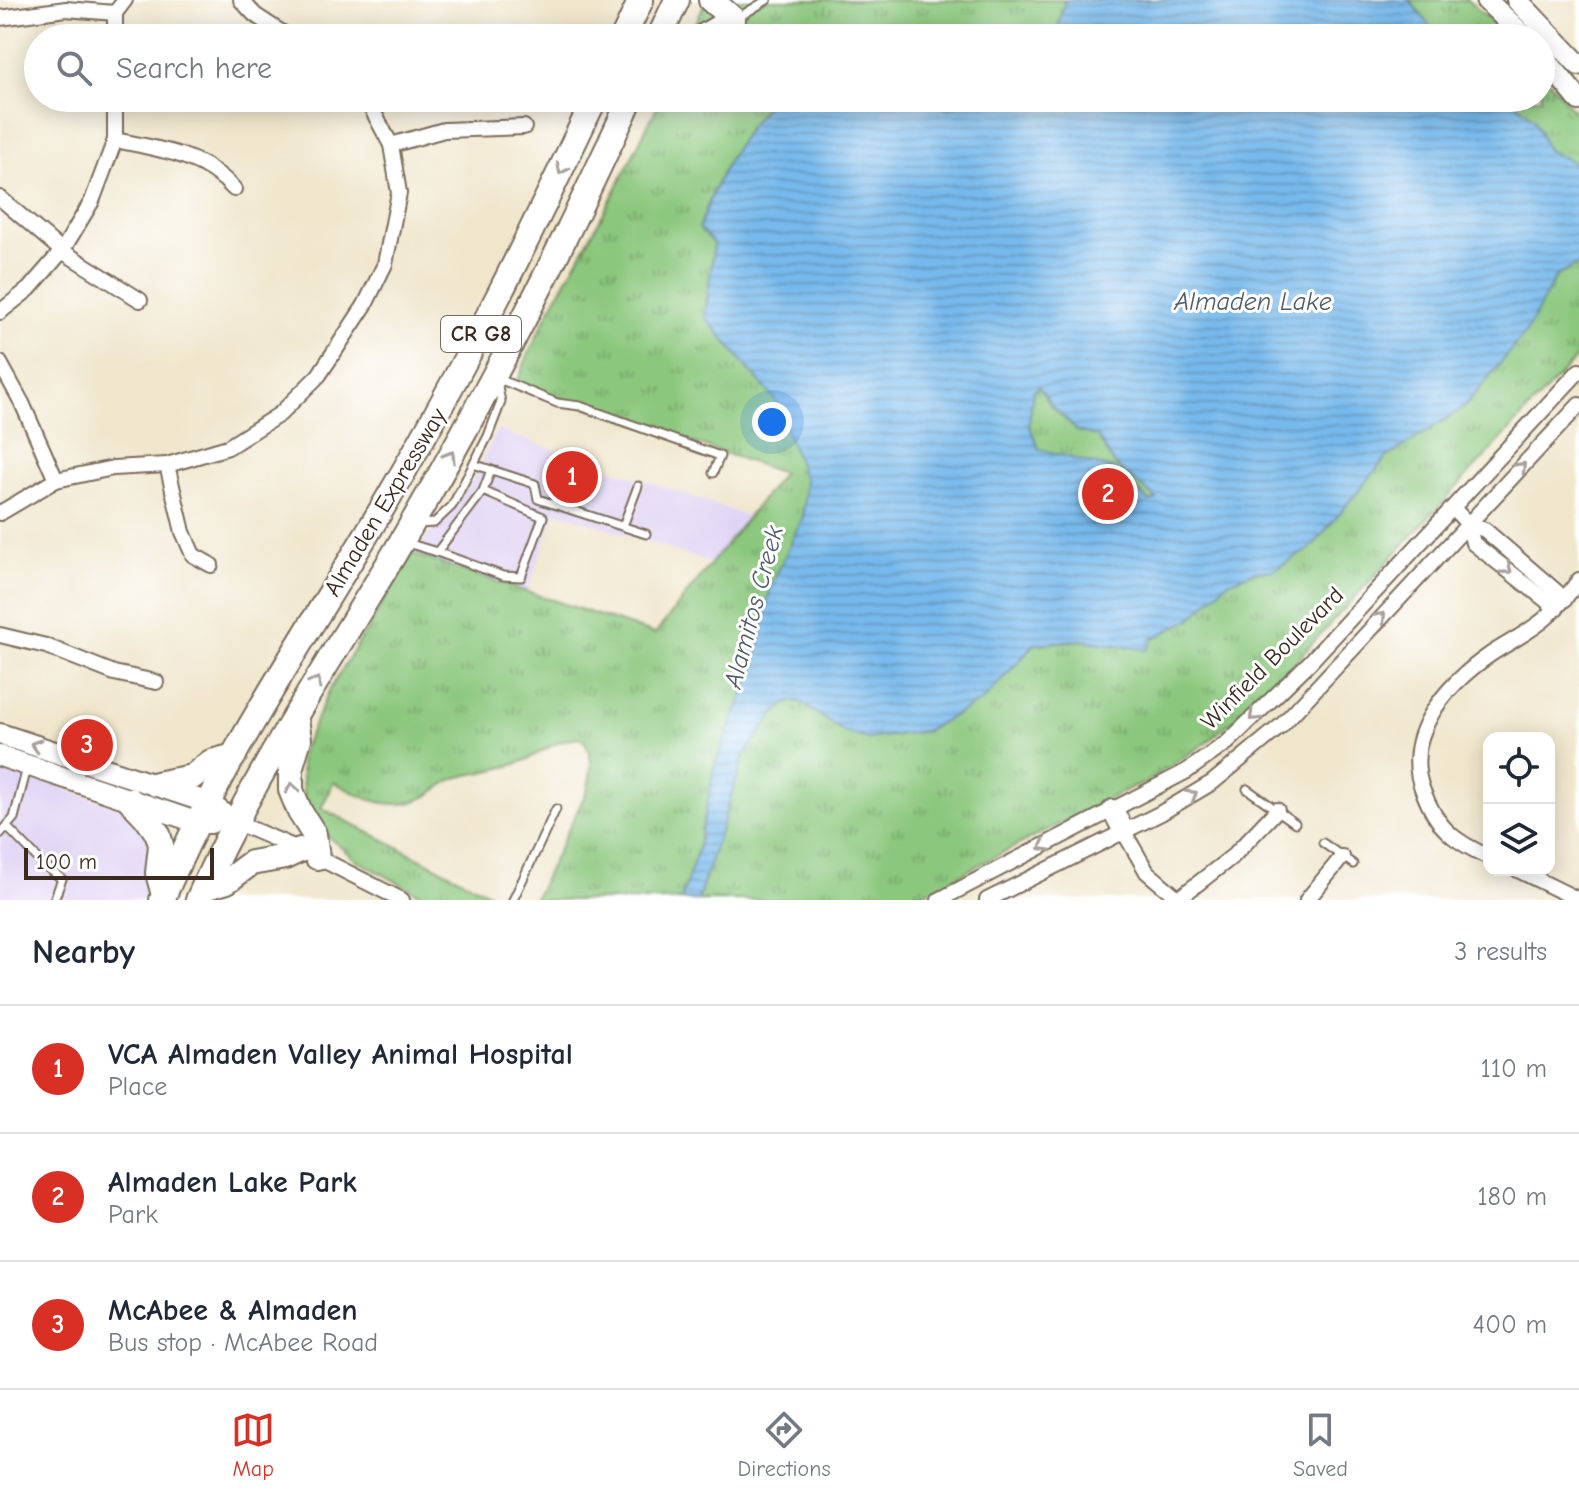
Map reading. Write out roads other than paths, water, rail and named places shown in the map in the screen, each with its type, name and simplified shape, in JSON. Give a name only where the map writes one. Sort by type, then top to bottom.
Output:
[{"type":"main road","points":[[630,24],[641,0]]},
{"type":"main road","points":[[666,24],[677,0]]},
{"type":"main road","points":[[711,0],[733,19],[725,24]]},
{"type":"main road","name":"Almaden Expressway","points":[[163,898],[234,756],[446,399],[488,320],[588,112]]},
{"type":"main road","name":"Almaden Expressway","points":[[201,894],[235,822],[495,377],[624,112]]},
{"type":"main road","points":[[620,121],[633,112]]},
{"type":"main road","points":[[201,894],[227,881],[251,863],[309,854],[314,834],[294,802],[289,778],[299,739],[296,715]]},
{"type":"main road","points":[[156,784],[192,777],[211,762],[234,756]]},
{"type":"main road","points":[[130,800],[158,834],[161,845],[158,873],[163,898]]},
{"type":"street","points":[[115,24],[115,13],[125,0]]},
{"type":"street","points":[[241,0],[269,24]]},
{"type":"street","points":[[1517,0],[1540,24]]},
{"type":"street","points":[[1490,1],[1512,24]]},
{"type":"street","points":[[0,18],[66,9],[115,13]]},
{"type":"street","points":[[1555,40],[1579,65]]},
{"type":"street","points":[[1555,71],[1579,100]]},
{"type":"street","points":[[0,312],[29,289],[62,251],[92,201],[115,140],[115,112]]},
{"type":"street","points":[[0,513],[56,480],[113,468],[167,465],[228,447],[280,414],[319,375],[365,305],[385,264],[399,193],[391,145],[373,112]]},
{"type":"street","points":[[391,145],[444,130],[524,127]]},
{"type":"street","points":[[115,140],[185,155],[220,173],[234,189]]},
{"type":"street","points":[[0,198],[62,251],[140,300]]},
{"type":"street","points":[[0,363],[22,403],[56,480]]},
{"type":"street","name":"Winfield Boulevard","points":[[939,900],[1187,771],[1228,742],[1310,662],[1579,371]]},
{"type":"street","name":"Winfield Boulevard","points":[[987,900],[1161,813],[1213,782],[1282,725],[1579,405]]},
{"type":"street","points":[[167,465],[183,532],[193,555],[211,565]]},
{"type":"street","points":[[1453,508],[1468,524],[1485,530],[1560,604]]},
{"type":"street","points":[[1483,854],[1459,843],[1443,828],[1431,810],[1417,772],[1418,744],[1436,707],[1467,672],[1531,629],[1560,604],[1579,580]]},
{"type":"street","points":[[0,635],[46,646],[114,673],[156,682]]},
{"type":"street","points":[[0,734],[156,784],[204,813]]},
{"type":"street","points":[[0,756],[130,800],[204,813],[235,822],[402,900]]},
{"type":"street","points":[[1113,810],[1147,872],[1173,898],[1233,856],[1277,810]]},
{"type":"street","points":[[1307,900],[1348,860]]},
{"type":"street","points":[[1530,876],[1579,900]]},
{"type":"lane","points":[[733,19],[767,0]]},
{"type":"lane","points":[[406,533],[434,523],[452,506],[501,402],[495,377]]},
{"type":"lane","points":[[495,377],[557,403],[580,406],[720,456],[713,473]]},
{"type":"lane","points":[[473,464],[535,484],[538,499],[646,534]]},
{"type":"lane","points":[[437,552],[480,495],[491,470]]},
{"type":"lane","points":[[623,526],[638,486]]},
{"type":"lane","points":[[406,533],[437,552],[503,576],[521,577],[543,517],[460,490]]},
{"type":"lane","points":[[0,834],[14,818],[28,766]]},
{"type":"lane","points":[[1247,789],[1295,823]]},
{"type":"lane","points":[[513,900],[556,809]]},
{"type":"lane","points":[[7,827],[62,879],[54,900]]},
{"type":"lane","points":[[1323,843],[1348,860]]},
{"type":"water","points":[[1065,0],[1409,0],[1429,24],[1059,24]]},
{"type":"water","name":"Almaden Lake","points":[[761,112],[1526,112],[1534,119],[1547,150],[1571,161],[1579,172],[1579,264],[1556,276],[1527,331],[1464,407],[1386,458],[1311,548],[1272,571],[1258,570],[1228,582],[1191,619],[1152,639],[1147,650],[1081,640],[1035,644],[982,701],[925,731],[868,739],[844,732],[800,702],[784,705],[744,756],[698,900],[681,900],[698,848],[715,764],[754,669],[770,589],[803,517],[805,481],[775,400],[705,317],[714,244],[699,228],[729,158]],"holes":[[[1039,387],[1051,405],[1077,431],[1097,436],[1115,465],[1157,499],[1150,502],[1115,470],[1039,449],[1029,424],[1033,391]]]},
{"type":"place","name":"VCA Almaden Valley Animal Hospital","points":[[572,477]]},
{"type":"place","name":"Almaden Lake Park","points":[[1108,494]]},
{"type":"place","name":"McAbee & Almaden","points":[[87,745]]},
{"type":"water label","name":"Alamitos Creek","points":[[754,607]]}]
